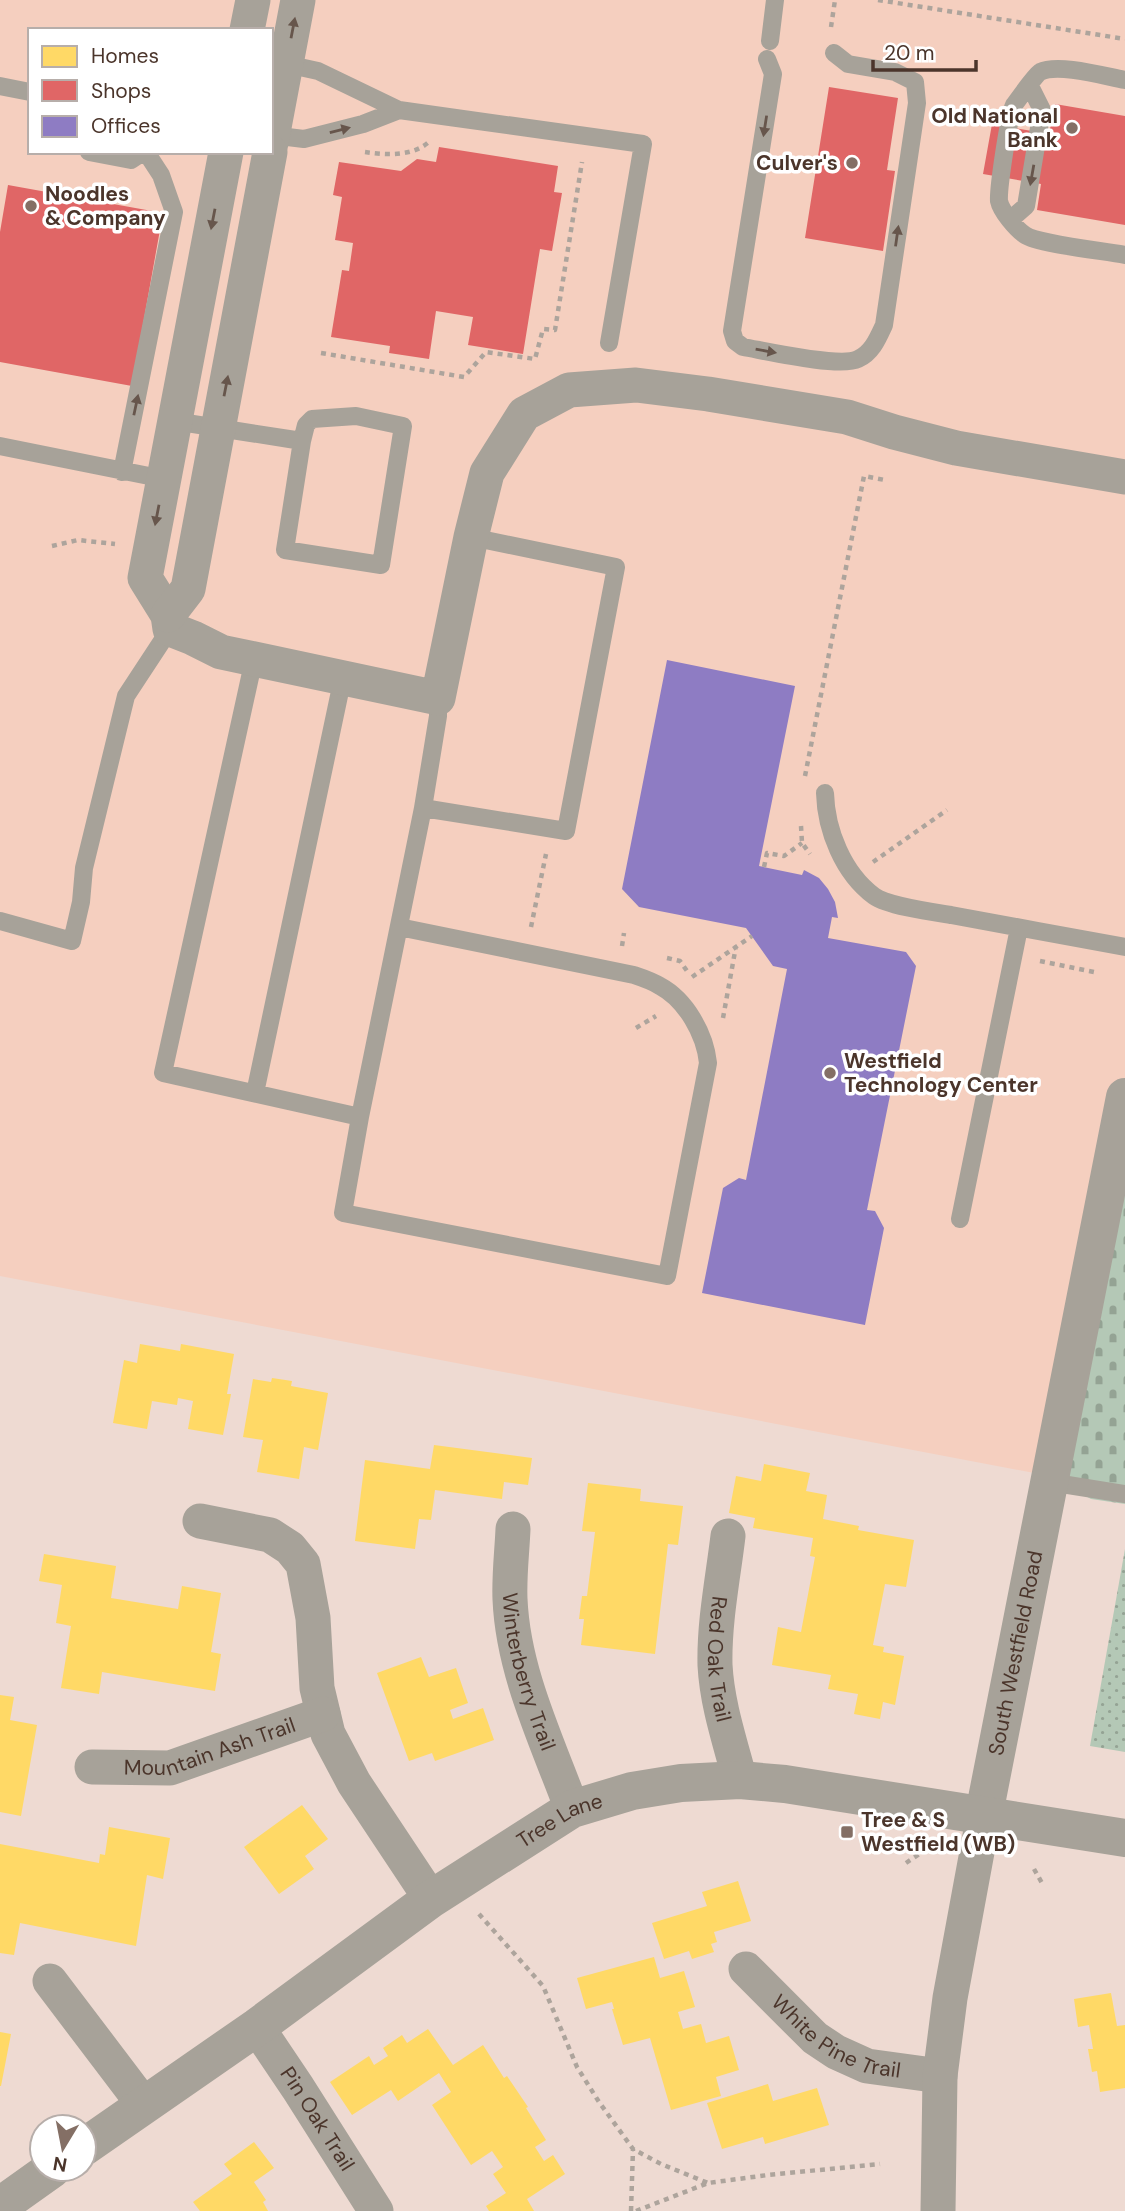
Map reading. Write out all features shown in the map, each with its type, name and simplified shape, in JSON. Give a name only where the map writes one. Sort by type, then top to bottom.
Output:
[{"type":"street","points":[[247,28],[253,0]]},
{"type":"street","points":[[273,131],[298,0]]},
{"type":"street","points":[[226,154],[145,578],[169,622],[221,652],[438,698],[471,537],[487,474],[524,414],[569,390],[636,385],[708,394],[847,417],[956,448],[1125,477]]},
{"type":"street","points":[[169,622],[188,589],[269,154]]},
{"type":"street","name":"South Westfield Road","points":[[938,2211],[940,2076],[950,1998],[1125,1097]]},
{"type":"street","name":"Mountain Ash Trail","points":[[200,1521],[270,1535],[290,1548],[303,1564],[313,1618],[317,1688],[328,1734],[354,1783],[431,1899]]},
{"type":"street","name":"Winterberry Trail","points":[[513,1529],[510,1599],[516,1642],[526,1688],[572,1809]]},
{"type":"street","name":"Red Oak Trail","points":[[728,1536],[717,1622],[715,1664],[719,1697],[740,1780]]},
{"type":"street","name":"Mountain Ash Trail","points":[[92,1767],[170,1768],[323,1714]]},
{"type":"street","name":"Tree Lane","points":[[98,2137],[257,2027],[431,1899],[572,1809],[632,1791],[681,1783],[740,1780],[785,1784],[1125,1838]]},
{"type":"street","name":"White Pine Trail","points":[[746,1969],[816,2038],[836,2052],[867,2066],[940,2076]]},
{"type":"street","points":[[50,1982],[144,2105]]},
{"type":"street","name":"Pin Oak Trail","points":[[257,2027],[376,2211]]},
{"type":"street","points":[[0,2206],[32,2183]]},
{"type":"lane","points":[[770,41],[775,0]]},
{"type":"lane","points":[[767,59],[773,74],[732,331],[734,341],[743,347],[827,362],[857,360],[875,345],[884,325],[917,103],[915,82],[895,72],[848,64],[834,53]]},
{"type":"lane","points":[[286,64],[318,71],[399,110],[643,144],[609,343]]},
{"type":"lane","points":[[1125,80],[1052,68],[1033,77],[1030,86],[1013,106],[1000,179],[999,203],[1010,220],[1026,236],[1125,255]]},
{"type":"lane","points":[[0,86],[28,92]]},
{"type":"lane","points":[[1010,220],[1026,206],[1042,110],[1030,86]]},
{"type":"lane","points":[[273,141],[304,139],[363,124],[399,110]]},
{"type":"lane","points":[[100,154],[131,160],[141,154]]},
{"type":"lane","points":[[122,472],[174,212],[161,175],[145,154]]},
{"type":"lane","points":[[356,416],[403,426],[381,565],[285,550],[302,442],[306,425],[312,419],[356,416]]},
{"type":"lane","points":[[174,421],[302,442]]},
{"type":"lane","points":[[0,446],[164,479]]},
{"type":"lane","points":[[423,808],[566,831],[616,568],[471,537]]},
{"type":"lane","points":[[0,922],[72,942],[81,902],[84,868],[126,696],[169,622]]},
{"type":"lane","points":[[254,659],[163,1073],[360,1117]]},
{"type":"lane","points":[[254,1093],[343,677]]},
{"type":"lane","points":[[399,927],[634,975],[662,986],[687,1008],[706,1048],[708,1063],[667,1276],[343,1213],[360,1117],[423,808],[439,716],[438,698]]},
{"type":"lane","points":[[825,793],[829,828],[841,855],[853,876],[875,897],[929,911],[1125,947]]},
{"type":"lane","points":[[960,1219],[1019,928]]},
{"type":"lane","points":[[1049,1482],[1125,1494]]},
{"type":"path","points":[[878,0],[1125,39]]},
{"type":"path","points":[[357,152],[391,156],[423,148],[437,134]]},
{"type":"path","points":[[321,353],[464,377],[486,352],[535,359],[543,329],[555,330],[583,154]]},
{"type":"path","points":[[804,780],[864,476],[885,480]]},
{"type":"path","points":[[52,546],[78,540],[123,545]]},
{"type":"path","points":[[869,865],[947,810]]},
{"type":"path","points":[[800,819],[802,843],[810,854]]},
{"type":"path","points":[[531,930],[551,828]]},
{"type":"path","points":[[764,867],[767,853],[784,856],[802,843]]},
{"type":"path","points":[[624,933],[621,949],[633,951]]},
{"type":"path","points":[[691,978],[752,936]]},
{"type":"path","points":[[715,1010],[723,1021],[736,946]]},
{"type":"path","points":[[657,956],[680,961],[699,988]]},
{"type":"path","points":[[1014,956],[1094,972]]},
{"type":"path","points":[[636,1028],[663,1012]]},
{"type":"path","points":[[906,1863],[924,1851]]},
{"type":"path","points":[[1034,1869],[1042,1883]]},
{"type":"path","points":[[479,1914],[543,1986],[577,2067],[633,2148],[661,2164],[708,2183]]},
{"type":"path","points":[[633,2148],[634,2211],[708,2183],[880,2164]]},
{"type":"shaded area","points":[[0,0],[1125,0],[1125,1097],[1050,1476],[0,1276]]},
{"type":"green space","points":[[1125,1097],[1125,1504],[1091,1499],[1050,1476]]},
{"type":"green space","points":[[1125,1549],[1125,1752],[1090,1746]]},
{"type":"building: Homes","points":[[140,1344],[180,1351],[181,1344],[234,1354],[227,1394],[231,1394],[223,1435],[188,1429],[193,1401],[178,1398],[177,1405],[152,1401],[147,1429],[113,1423],[124,1360],[137,1363]]},
{"type":"building: Homes","points":[[272,1378],[292,1381],[291,1386],[328,1393],[318,1450],[304,1447],[299,1479],[257,1472],[263,1440],[243,1437],[253,1379],[271,1382]]},
{"type":"building: Homes","points":[[434,1445],[532,1458],[528,1485],[504,1482],[502,1499],[435,1490],[431,1520],[419,1519],[415,1549],[355,1541],[365,1460],[430,1469]]},
{"type":"building: Homes","points":[[764,1464],[810,1473],[806,1491],[827,1495],[823,1519],[859,1526],[858,1530],[914,1540],[906,1587],[885,1584],[873,1645],[884,1647],[883,1652],[904,1656],[895,1705],[883,1702],[880,1719],[854,1714],[858,1694],[828,1689],[831,1675],[772,1665],[778,1627],[801,1632],[815,1557],[810,1556],[813,1538],[753,1528],[755,1518],[729,1513],[736,1476],[761,1481]]},
{"type":"building: Homes","points":[[588,1483],[641,1489],[640,1501],[683,1506],[678,1545],[668,1544],[655,1654],[581,1645],[584,1619],[579,1619],[582,1596],[587,1596],[595,1532],[582,1531]]},
{"type":"building: Homes","points":[[44,1554],[116,1566],[111,1598],[178,1609],[182,1586],[221,1593],[211,1652],[221,1654],[215,1691],[102,1672],[99,1694],[61,1688],[71,1626],[56,1623],[62,1585],[39,1581]]},
{"type":"building: Homes","points":[[421,1657],[429,1677],[456,1668],[468,1703],[450,1710],[453,1719],[483,1708],[494,1740],[435,1761],[432,1753],[409,1761],[377,1673]]},
{"type":"building: Homes","points":[[0,1695],[14,1697],[10,1720],[37,1725],[21,1816],[0,1812]]},
{"type":"building: Homes","points":[[302,1805],[328,1839],[305,1856],[314,1869],[279,1894],[244,1847]]},
{"type":"building: Homes","points":[[109,1827],[170,1838],[163,1879],[147,1875],[136,1946],[20,1923],[14,1955],[0,1953],[0,1844],[99,1863],[100,1854],[105,1855]]},
{"type":"building: Homes","points":[[738,1881],[751,1921],[714,1932],[717,1942],[711,1944],[714,1952],[692,1959],[689,1951],[664,1959],[652,1923],[707,1906],[702,1892]]},
{"type":"building: Homes","points":[[654,1957],[660,1978],[684,1971],[695,2007],[678,2012],[683,2029],[701,2024],[706,2043],[729,2036],[739,2070],[716,2077],[721,2096],[671,2110],[650,2038],[623,2045],[612,2002],[586,2009],[577,1978]]},
{"type":"building: Homes","points":[[1111,1993],[1117,2026],[1125,2025],[1125,2088],[1100,2092],[1097,2071],[1092,2072],[1088,2049],[1093,2049],[1089,2025],[1078,2027],[1074,1999]]},
{"type":"building: Homes","points":[[428,2029],[453,2065],[483,2045],[504,2078],[507,2076],[528,2107],[526,2108],[546,2140],[535,2147],[544,2161],[553,2155],[565,2174],[527,2199],[534,2211],[489,2211],[486,2206],[506,2193],[493,2174],[503,2167],[492,2151],[471,2165],[432,2105],[451,2092],[439,2073],[398,2101],[391,2090],[352,2115],[330,2082],[369,2056],[374,2065],[388,2056],[383,2048],[402,2035],[407,2043]]},
{"type":"building: Homes","points":[[0,2032],[11,2034],[1,2086],[0,2086]]},
{"type":"building: Homes","points":[[768,2084],[773,2101],[817,2088],[829,2125],[765,2144],[763,2137],[722,2149],[707,2103]]},
{"type":"building: Homes","points":[[254,2142],[274,2168],[254,2182],[266,2200],[263,2202],[268,2211],[200,2211],[193,2202],[232,2174],[224,2164]]},
{"type":"building: Shops","name":"Culver's","points":[[829,87],[898,98],[887,170],[895,171],[883,251],[805,238]]},
{"type":"building: Shops","points":[[1055,104],[1125,116],[1125,225],[1037,210],[1041,184],[983,174],[992,124],[1049,134]]},
{"type":"building: Shops","points":[[439,147],[558,166],[554,192],[562,193],[552,251],[540,249],[523,354],[468,345],[473,317],[436,311],[429,359],[389,353],[390,346],[331,337],[342,270],[349,271],[353,243],[335,240],[342,197],[333,195],[339,162],[401,171],[417,159],[436,162]]},
{"type":"building: Shops","points":[[8,185],[163,213],[132,386],[0,362],[0,232]]},
{"type":"building: Offices","name":"Westfield Technology Center","points":[[667,660],[795,686],[759,866],[802,875],[804,870],[819,878],[835,902],[838,918],[832,917],[828,938],[906,952],[916,966],[867,1210],[875,1211],[884,1228],[865,1325],[702,1293],[723,1188],[739,1178],[746,1180],[787,969],[773,966],[746,928],[639,907],[622,889]]},
{"type":"place","name":"Old National Bank","points":[[1072,128]]},
{"type":"place","name":"Culver's","points":[[852,163]]},
{"type":"place","name":"Noodles & Company","points":[[31,206]]},
{"type":"place","name":"Westfield Technology Center","points":[[830,1073]]},
{"type":"place","name":"Tree & S Westfield (WB)","points":[[847,1832]]}]
